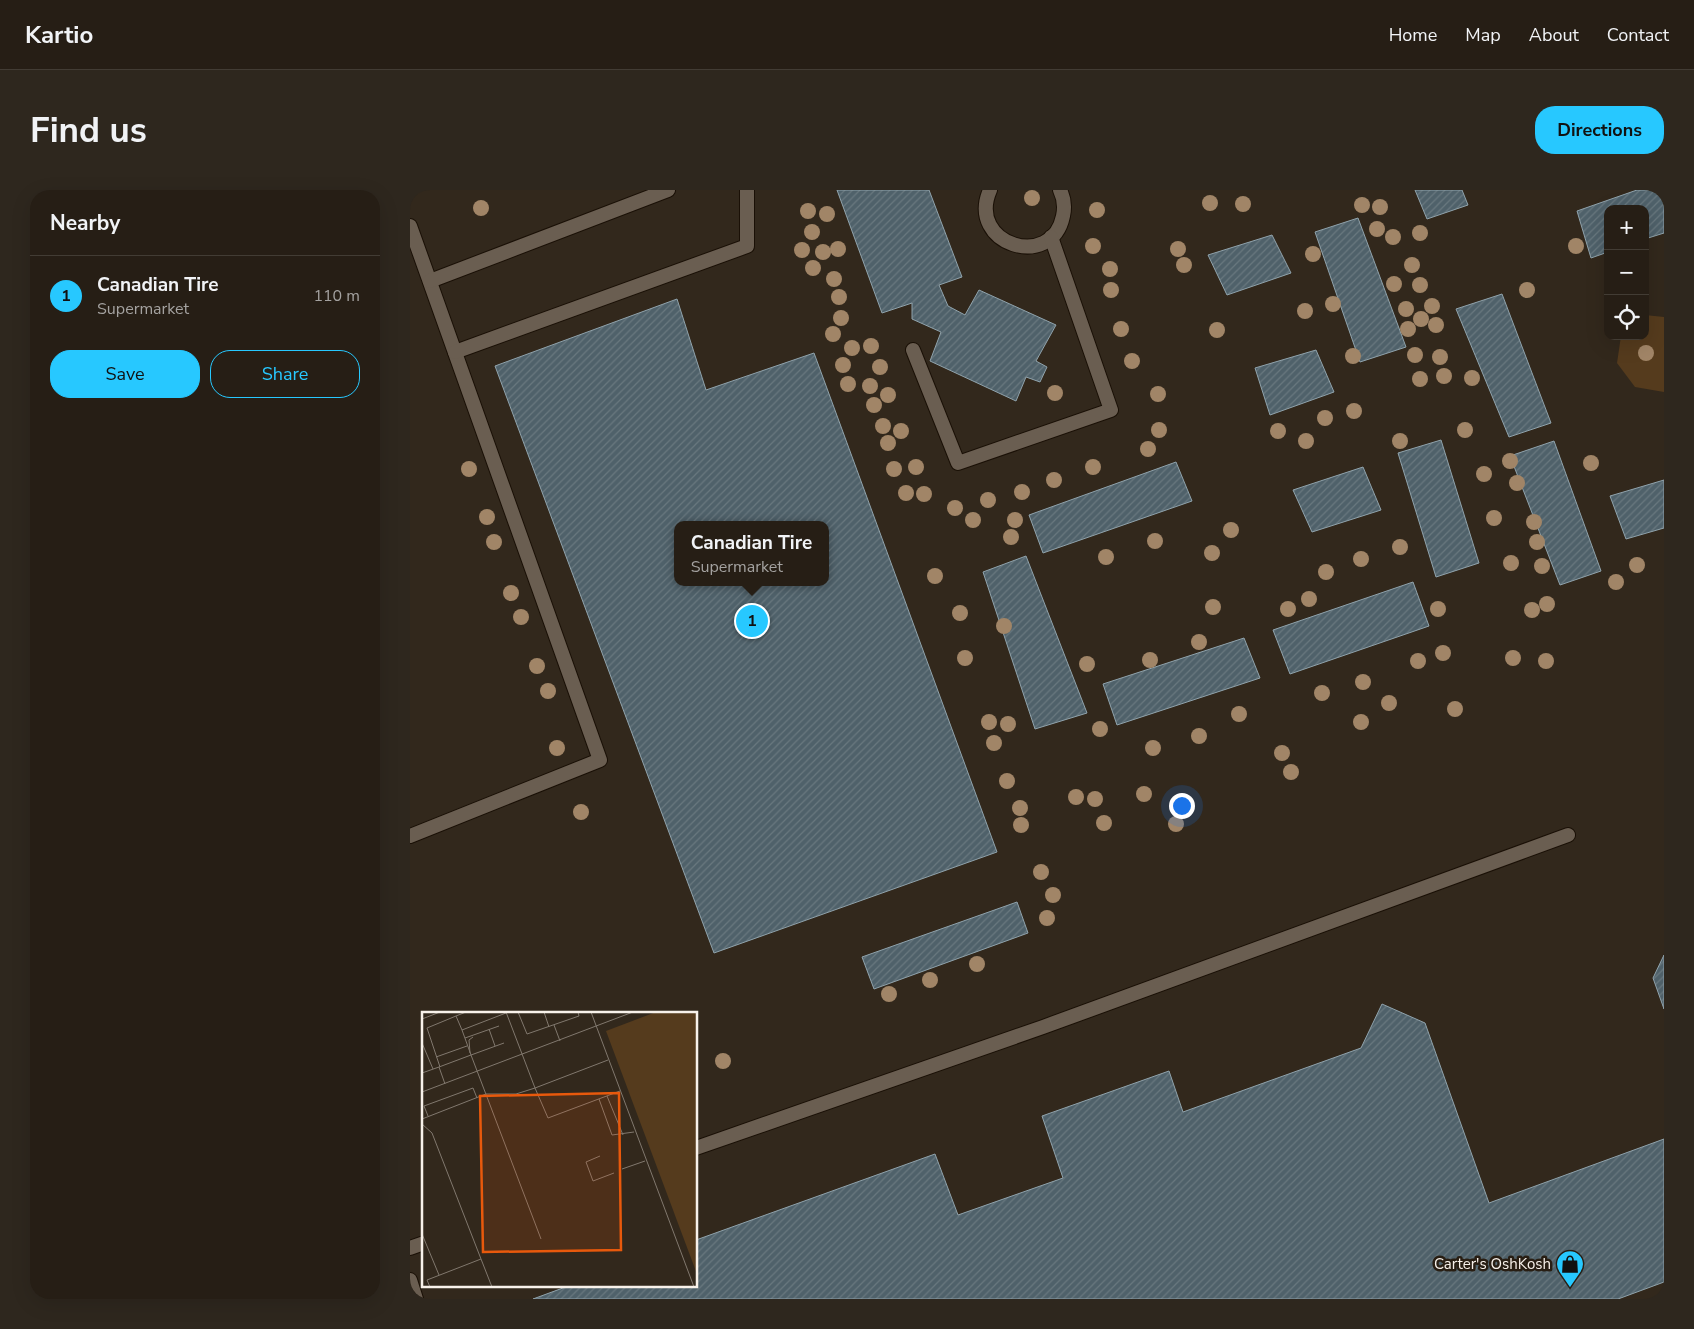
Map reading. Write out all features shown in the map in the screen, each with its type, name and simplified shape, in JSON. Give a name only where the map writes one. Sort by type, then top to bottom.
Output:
[{"type":"lane","points":[[430,281],[668,190]]},
{"type":"lane","points":[[455,352],[747,246],[747,190]]},
{"type":"lane","points":[[990,190],[986,199],[986,212],[989,224],[996,235],[1006,243],[1019,247],[1032,247],[1045,242],[1055,234],[1062,222],[1064,209],[1063,196],[1060,190]]},
{"type":"lane","points":[[410,226],[600,760],[410,836]]},
{"type":"lane","points":[[914,350],[958,463],[1111,410],[1051,237]]},
{"type":"lane","points":[[698,1147],[1043,1027],[1568,835]]},
{"type":"lane","points":[[410,1248],[422,1244]]},
{"type":"lane","points":[[410,1280],[416,1299]]},
{"type":"shaded area","points":[[1649,315],[1664,317],[1664,392],[1635,387],[1617,363],[1620,340],[1649,340]]},
{"type":"building","points":[[837,190],[929,190],[962,277],[939,285],[948,306],[965,315],[979,290],[1056,325],[1036,361],[1047,367],[1040,382],[1026,377],[1016,401],[930,361],[941,332],[912,319],[912,303],[882,313]]},
{"type":"building","points":[[1415,190],[1462,190],[1468,205],[1427,219]]},
{"type":"building","points":[[1637,190],[1664,190],[1664,233],[1649,238],[1649,205],[1604,205],[1604,253],[1591,258],[1577,211]]},
{"type":"building","points":[[1358,218],[1406,347],[1360,362],[1315,232]]},
{"type":"building","points":[[1272,235],[1291,273],[1227,295],[1208,255]]},
{"type":"building","points":[[1502,294],[1551,423],[1509,437],[1456,309]]},
{"type":"building","points":[[677,299],[706,390],[814,353],[997,852],[714,953],[495,366]]},
{"type":"building","points":[[1316,350],[1334,392],[1270,415],[1255,368]]},
{"type":"building","points":[[1441,440],[1479,563],[1436,577],[1398,453]]},
{"type":"building","points":[[1554,441],[1601,571],[1560,585],[1510,456]]},
{"type":"building","points":[[1176,462],[1192,501],[1043,553],[1029,515]]},
{"type":"building","points":[[1363,467],[1381,510],[1312,532],[1293,490]]},
{"type":"building","points":[[1664,480],[1664,528],[1626,539],[1610,496]]},
{"type":"building","points":[[1026,556],[1087,713],[1035,729],[983,572]]},
{"type":"building","points":[[1413,582],[1429,626],[1290,674],[1273,630]]},
{"type":"building","points":[[1244,638],[1260,678],[1117,725],[1103,684]]},
{"type":"building","points":[[1017,902],[1028,933],[874,989],[862,957]]},
{"type":"building","points":[[1664,955],[1664,1009],[1653,978]]},
{"type":"building","points":[[1382,1004],[1425,1023],[1489,1203],[1664,1139],[1664,1282],[1618,1299],[533,1299],[568,1286],[698,1286],[698,1239],[935,1154],[958,1215],[1063,1178],[1042,1116],[1169,1071],[1183,1112],[1361,1048]]},
{"type":"place","name":"Canadian Tire","points":[[752,621]]},
{"type":"place","name":"Carter's OshKosh","points":[[1570,1288]]}]
